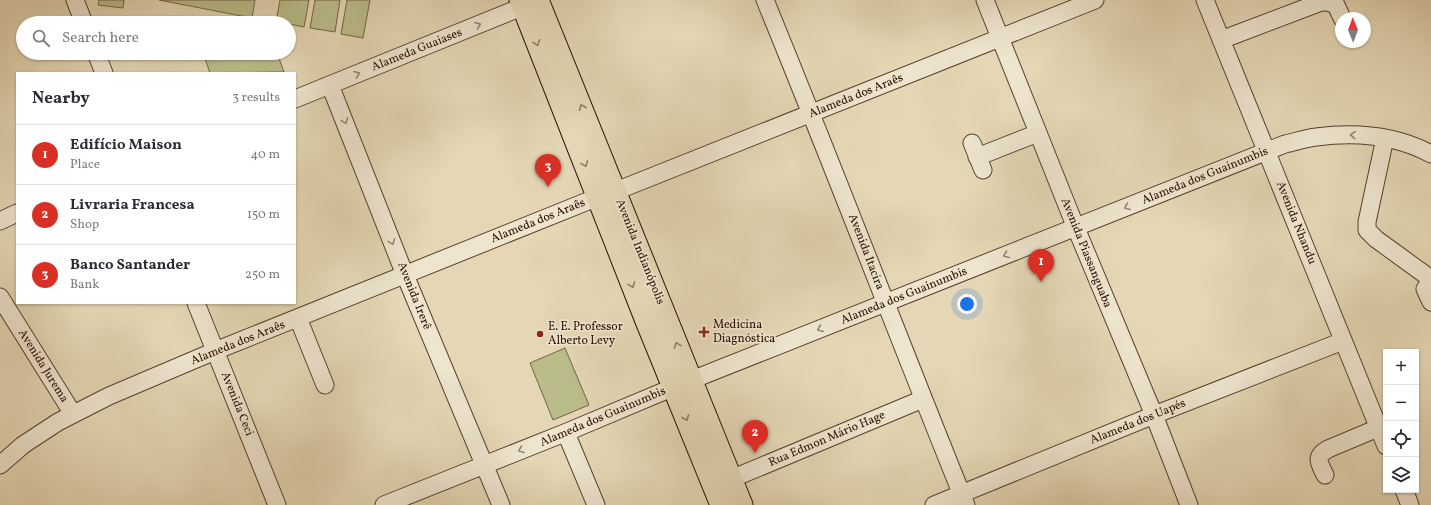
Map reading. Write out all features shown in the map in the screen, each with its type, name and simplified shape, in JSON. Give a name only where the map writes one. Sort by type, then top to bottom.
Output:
[{"type":"main road","name":"Avenida Indianópolis","points":[[532,1],[683,384],[721,505]]},
{"type":"main road","name":"Avenida Indianópolis","points":[[683,384],[731,479],[742,505]]},
{"type":"street","points":[[75,0],[81,16]]},
{"type":"street","name":"Avenida Itacira","points":[[765,0],[812,113],[923,399],[964,500]]},
{"type":"street","name":"Avenida Piassanguaba","points":[[985,0],[1076,228],[1154,415],[1189,505]]},
{"type":"street","name":"Alameda dos Araês","points":[[0,465],[23,445],[58,422],[123,390],[215,351],[1095,0]]},
{"type":"street","name":"Avenida Nhandu","points":[[1205,0],[1383,439]]},
{"type":"street","name":"Alameda Guaiases","points":[[296,99],[532,1]]},
{"type":"street","points":[[1221,40],[1321,2],[1328,2],[1336,5],[1339,12]]},
{"type":"street","points":[[99,60],[104,72]]},
{"type":"street","name":"Avenida Irerê","points":[[330,85],[405,275],[501,505]]},
{"type":"street","points":[[977,157],[1038,133]]},
{"type":"street","name":"Alameda dos Guainumbis","points":[[384,505],[1267,150],[1314,137],[1341,134],[1385,138],[1405,143],[1431,154]]},
{"type":"street","points":[[1385,138],[1367,222],[1367,230],[1376,239],[1431,280],[1425,289],[1431,302]]},
{"type":"street","points":[[0,221],[16,213]]},
{"type":"street","name":"Avenida Jurema","points":[[0,297],[73,414]]},
{"type":"street","name":"Avenida Ceci","points":[[196,304],[278,505]]},
{"type":"street","points":[[298,318],[325,385]]},
{"type":"street","name":"Alameda dos Uapés","points":[[934,505],[964,500],[1154,415],[1343,341]]},
{"type":"street","name":"Rua Edmon Mário Hage","points":[[731,479],[923,399]]},
{"type":"street","points":[[1325,475],[1318,461],[1321,453],[1378,428]]},
{"type":"street","points":[[566,433],[596,505]]},
{"type":"street","points":[[1405,493],[1410,505]]},
{"type":"green space","points":[[99,0],[124,0],[123,8],[98,5]]},
{"type":"green space","points":[[159,0],[255,0],[252,16],[242,16]]},
{"type":"green space","points":[[280,0],[309,0],[304,27],[296,25],[296,16],[277,16]]},
{"type":"green space","points":[[315,0],[340,0],[335,32],[310,28]]},
{"type":"green space","points":[[347,0],[370,0],[363,38],[341,34]]},
{"type":"green space","points":[[205,60],[280,60],[284,72],[210,72]]},
{"type":"green space","points":[[565,348],[589,405],[553,420],[530,363]]},
{"type":"place","name":"Banco Santander","points":[[548,187]]},
{"type":"place","name":"Edifício Maison","points":[[1041,282]]},
{"type":"place","name":"Medicina Diagnóstica","points":[[704,332]]},
{"type":"place","name":"E. E. Professor Alberto Levy","points":[[540,334]]},
{"type":"place","name":"Livraria Francesa","points":[[755,453]]}]
